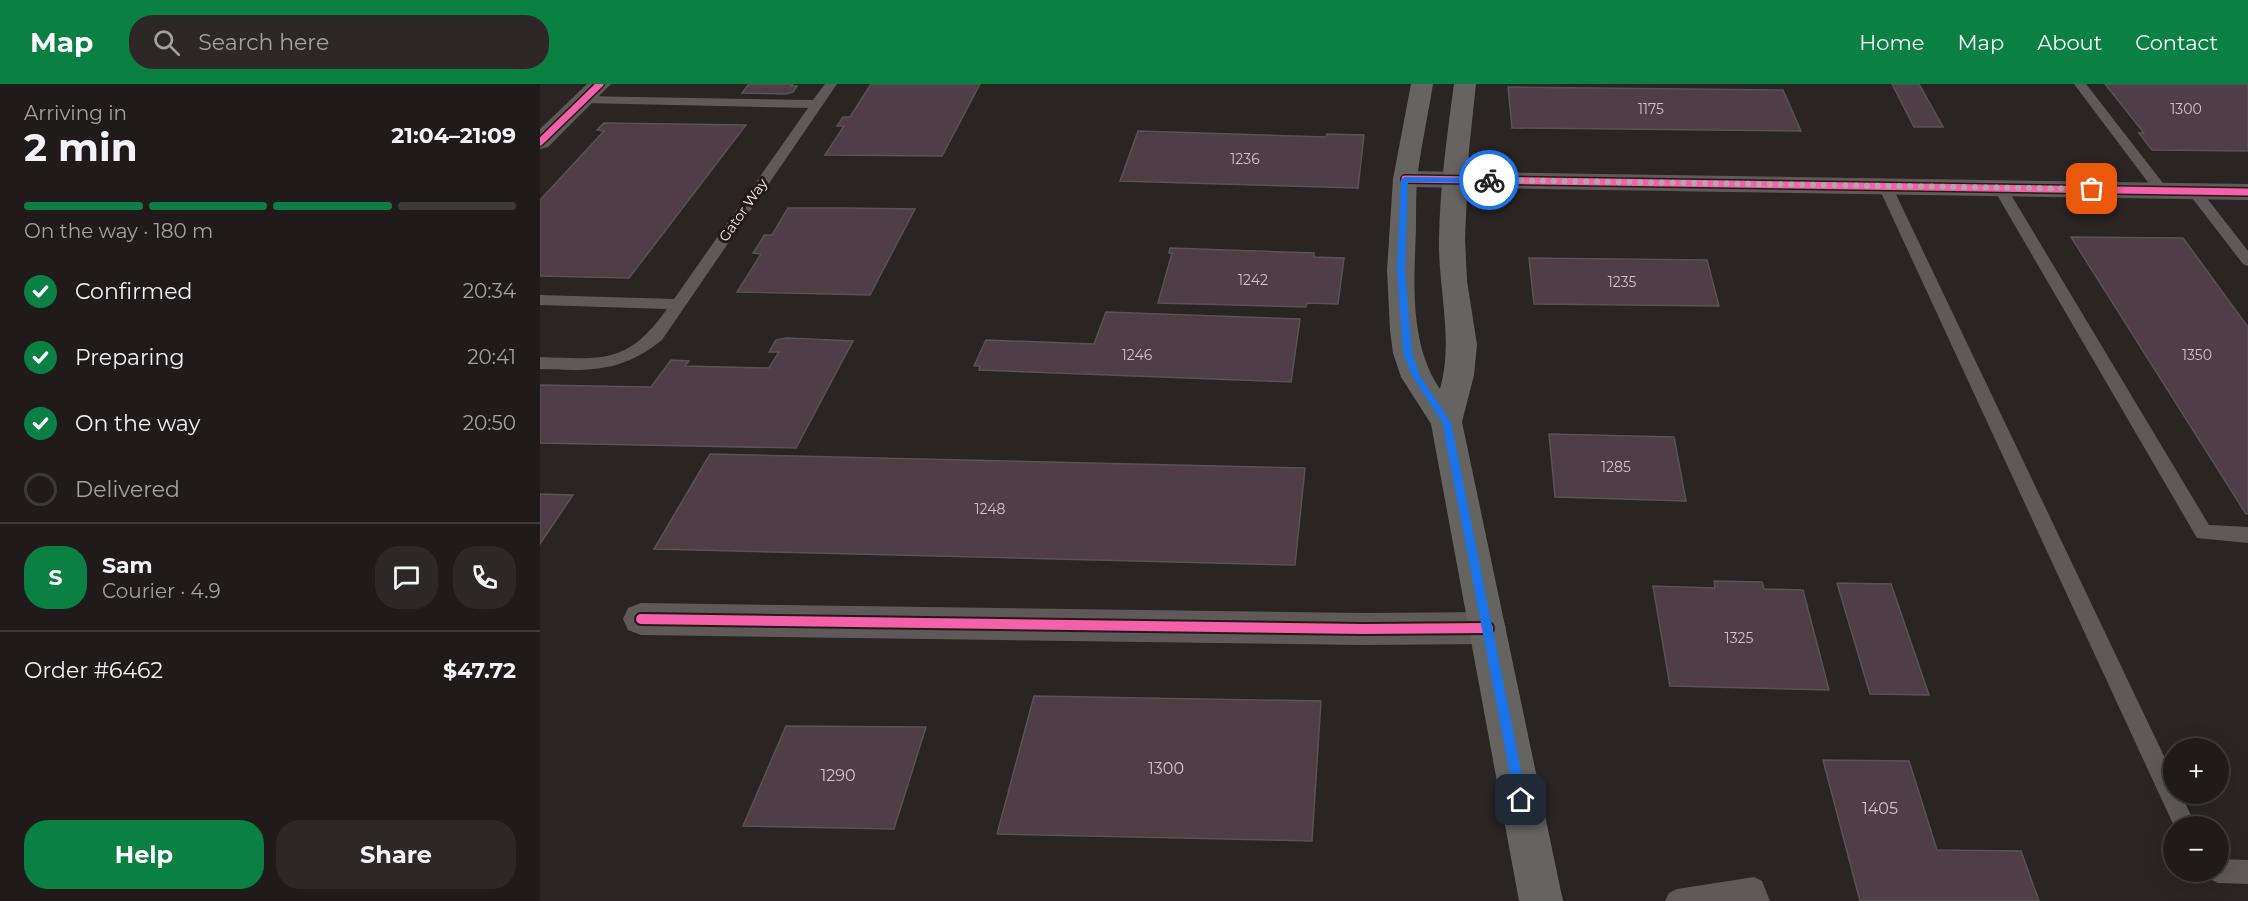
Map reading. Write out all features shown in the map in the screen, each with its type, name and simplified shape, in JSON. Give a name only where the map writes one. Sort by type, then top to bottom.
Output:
[{"type":"main road","points":[[1422,84],[1405,179],[1401,270],[1408,353],[1416,376],[1446,422],[1541,901]]},
{"type":"main road","points":[[1446,422],[1460,375],[1462,345],[1453,280],[1452,238],[1454,180],[1465,84]]},
{"type":"street","points":[[541,139],[600,84]]},
{"type":"street","points":[[1405,179],[2248,192]]},
{"type":"street","points":[[641,619],[1488,628]]},
{"type":"lane","name":"Gator Way","points":[[540,363],[604,364],[625,359],[656,336],[831,84]]},
{"type":"lane","points":[[2080,84],[2161,190]]},
{"type":"lane","points":[[583,99],[816,104]]},
{"type":"lane","points":[[1885,186],[2180,816]]},
{"type":"lane","points":[[2000,188],[2204,533],[2248,535]]},
{"type":"lane","points":[[2194,191],[2243,248],[2248,261]]},
{"type":"lane","points":[[540,300],[678,304]]},
{"type":"lane","points":[[2229,871],[2248,872]]},
{"type":"lane","points":[[1677,901],[1754,888],[1758,901]]},
{"type":"building","points":[[749,84],[793,84],[791,86],[797,86],[793,92],[786,94],[742,93]]},
{"type":"building","points":[[871,84],[980,84],[942,156],[825,155],[844,126],[837,126],[843,117],[850,117]]},
{"type":"building","points":[[1892,84],[1919,84],[1943,127],[1914,127]]},
{"type":"building","points":[[2105,84],[2248,84],[2248,151],[2152,150],[2139,133],[2144,133]]},
{"type":"building","points":[[1508,87],[1783,90],[1801,131],[1512,128]]},
{"type":"building","points":[[604,123],[746,125],[629,278],[540,276],[540,200],[604,131],[597,130]]},
{"type":"building","points":[[1138,131],[1326,137],[1327,134],[1364,135],[1358,188],[1120,181]]},
{"type":"building","points":[[788,208],[915,209],[870,295],[737,292],[761,254],[753,253],[764,235],[772,235]]},
{"type":"building","points":[[2071,237],[2183,238],[2248,327],[2248,514],[2246,514]]},
{"type":"building","points":[[1170,248],[1314,253],[1314,257],[1344,258],[1338,304],[1307,303],[1306,307],[1158,303],[1172,253],[1169,253]]},
{"type":"building","points":[[1529,258],[1707,260],[1719,306],[1534,304]]},
{"type":"building","points":[[1106,312],[1300,319],[1291,382],[979,370],[980,366],[974,366],[986,340],[1094,344]]},
{"type":"building","points":[[787,338],[853,341],[796,448],[540,443],[540,385],[651,387],[671,360],[689,361],[685,366],[769,368],[779,352],[769,352],[776,340]]},
{"type":"building","points":[[1549,434],[1674,437],[1686,501],[1555,497]]},
{"type":"building","points":[[710,454],[1305,468],[1295,565],[654,549]]},
{"type":"building","points":[[540,494],[573,495],[540,544]]},
{"type":"building","points":[[1714,581],[1762,582],[1764,589],[1803,590],[1829,690],[1670,686],[1653,586],[1715,588]]},
{"type":"building","points":[[1837,583],[1891,584],[1929,695],[1870,694]]},
{"type":"building","points":[[1034,696],[1321,701],[1312,841],[997,834]]},
{"type":"building","points":[[786,726],[926,727],[894,829],[743,826]]},
{"type":"building","points":[[1823,760],[1909,761],[1937,850],[2021,851],[2039,901],[1860,901]]},
{"type":"cycle path","points":[[540,142],[600,84]]},
{"type":"cycle path","points":[[1405,179],[2248,192]]},
{"type":"cycle path","points":[[641,619],[1364,629],[1488,628]]},
{"type":"way so far","points":[[1489,180],[2092,189]]},
{"type":"route","points":[[1489,180],[1405,179],[1401,270],[1404,330],[1408,353],[1416,376],[1446,422],[1521,800]]}]
